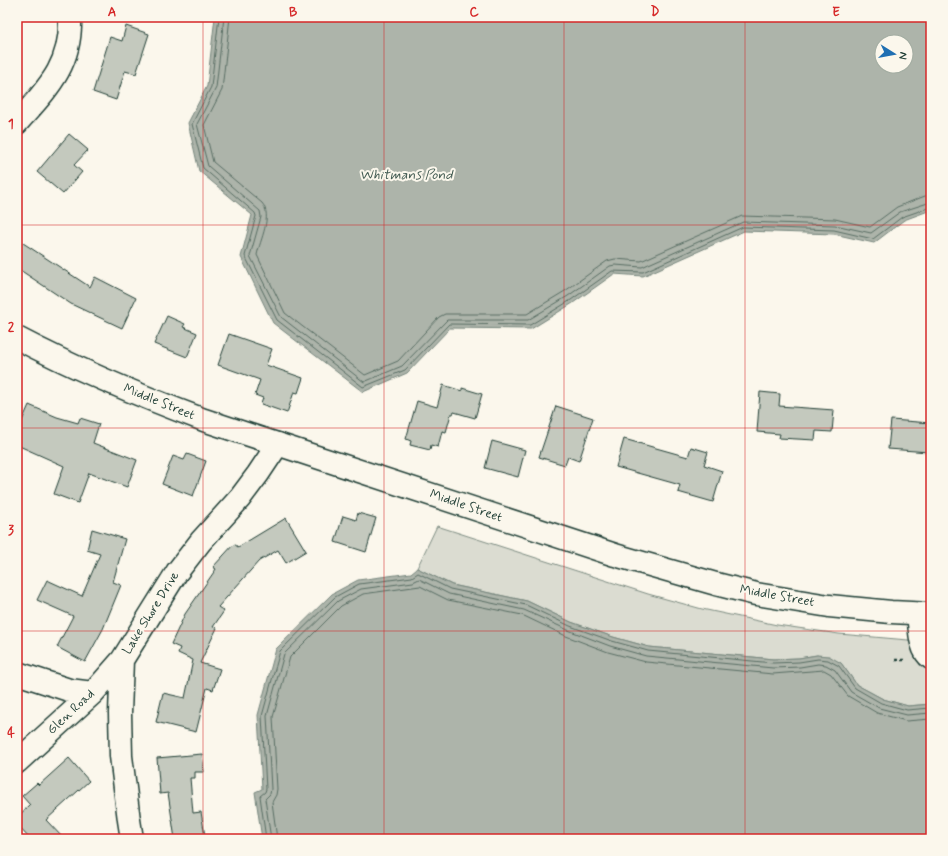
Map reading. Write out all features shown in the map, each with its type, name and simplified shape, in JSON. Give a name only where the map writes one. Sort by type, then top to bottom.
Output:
[{"type":"main road","points":[[17,123],[48,87],[59,71],[67,52],[70,17]]},
{"type":"main road","name":"Middle Street","points":[[17,338],[90,374],[146,398],[204,420],[615,555],[756,594],[829,606],[925,614]]},
{"type":"main road","name":"Lake Shore Drive","points":[[132,839],[121,756],[120,713],[122,660],[176,572],[201,541],[240,498],[278,444]]},
{"type":"main road","points":[[925,614],[921,641],[928,656],[931,658]]},
{"type":"main road","name":"Glen Road","points":[[17,762],[93,693],[122,660]]},
{"type":"main road","points":[[17,673],[69,690],[93,693]]},
{"type":"path","points":[[895,660],[905,660]]},
{"type":"shaded area","points":[[437,526],[648,594],[702,609],[777,625],[839,634],[931,642],[931,704],[908,706],[883,699],[857,685],[841,663],[817,655],[799,658],[773,659],[649,647],[613,637],[571,622],[527,601],[452,585],[417,568]]},
{"type":"water","name":"Whitmans Pond","points":[[215,17],[931,17],[931,210],[904,220],[874,243],[834,234],[744,231],[643,276],[614,274],[573,303],[531,329],[450,328],[407,373],[363,392],[273,323],[241,257],[252,215],[199,171],[188,123],[207,86]]},
{"type":"water","points":[[417,568],[452,585],[527,601],[571,622],[613,637],[649,647],[773,659],[799,658],[817,655],[829,656],[841,663],[857,685],[883,699],[908,706],[931,704],[931,839],[262,839],[255,792],[262,789],[258,715],[276,649],[332,594],[358,580],[411,573]]},
{"type":"building","points":[[126,26],[149,34],[136,74],[125,71],[116,100],[93,92],[110,37],[122,41]]},
{"type":"building","points":[[69,134],[88,150],[74,165],[82,172],[63,194],[37,172]]},
{"type":"building","points":[[17,239],[90,287],[95,277],[136,298],[122,328],[71,304],[17,268]]},
{"type":"building","points":[[167,316],[185,324],[183,327],[197,333],[187,357],[154,344]]},
{"type":"building","points":[[229,334],[272,349],[266,365],[303,378],[298,393],[294,392],[287,413],[261,404],[263,398],[255,395],[260,380],[218,365]]},
{"type":"building","points":[[443,385],[462,391],[462,388],[482,394],[475,418],[454,412],[451,414],[446,432],[442,431],[438,447],[431,445],[430,450],[410,445],[411,441],[406,439],[417,401],[437,407]]},
{"type":"building","points":[[760,392],[780,394],[779,406],[834,410],[832,432],[816,431],[815,440],[779,438],[780,434],[757,432]]},
{"type":"building","points":[[29,405],[57,417],[78,423],[80,418],[99,424],[93,443],[137,460],[127,487],[89,473],[78,503],[54,494],[64,466],[17,445],[17,432]]},
{"type":"building","points":[[556,406],[593,418],[579,461],[568,457],[565,465],[539,457]]},
{"type":"building","points":[[891,420],[931,423],[929,452],[888,449]]},
{"type":"building","points":[[624,439],[688,457],[691,447],[708,452],[704,465],[722,471],[713,502],[678,492],[680,485],[616,467]]},
{"type":"building","points":[[492,441],[525,450],[518,477],[485,468]]},
{"type":"building","points":[[187,454],[206,461],[193,496],[162,484],[173,456],[184,460]]},
{"type":"building","points":[[358,513],[376,518],[366,552],[335,542],[343,516],[356,520]]},
{"type":"building","points":[[286,518],[306,551],[286,563],[278,550],[259,561],[218,607],[224,611],[213,627],[217,628],[200,663],[220,669],[213,690],[207,688],[196,732],[156,722],[163,693],[185,698],[193,660],[178,653],[180,648],[171,644],[185,614],[216,569],[213,567],[234,544],[238,547]]},
{"type":"building","points":[[92,529],[125,539],[113,582],[121,585],[103,629],[85,662],[57,647],[73,616],[37,600],[47,580],[82,596],[100,554],[87,550]]},
{"type":"building","points":[[202,754],[204,772],[195,772],[195,778],[190,778],[193,813],[201,812],[205,836],[175,839],[168,793],[160,794],[157,758]]},
{"type":"building","points":[[69,758],[89,781],[46,820],[64,839],[30,839],[17,825],[17,817],[30,805],[22,796],[37,783],[39,785]]}]
